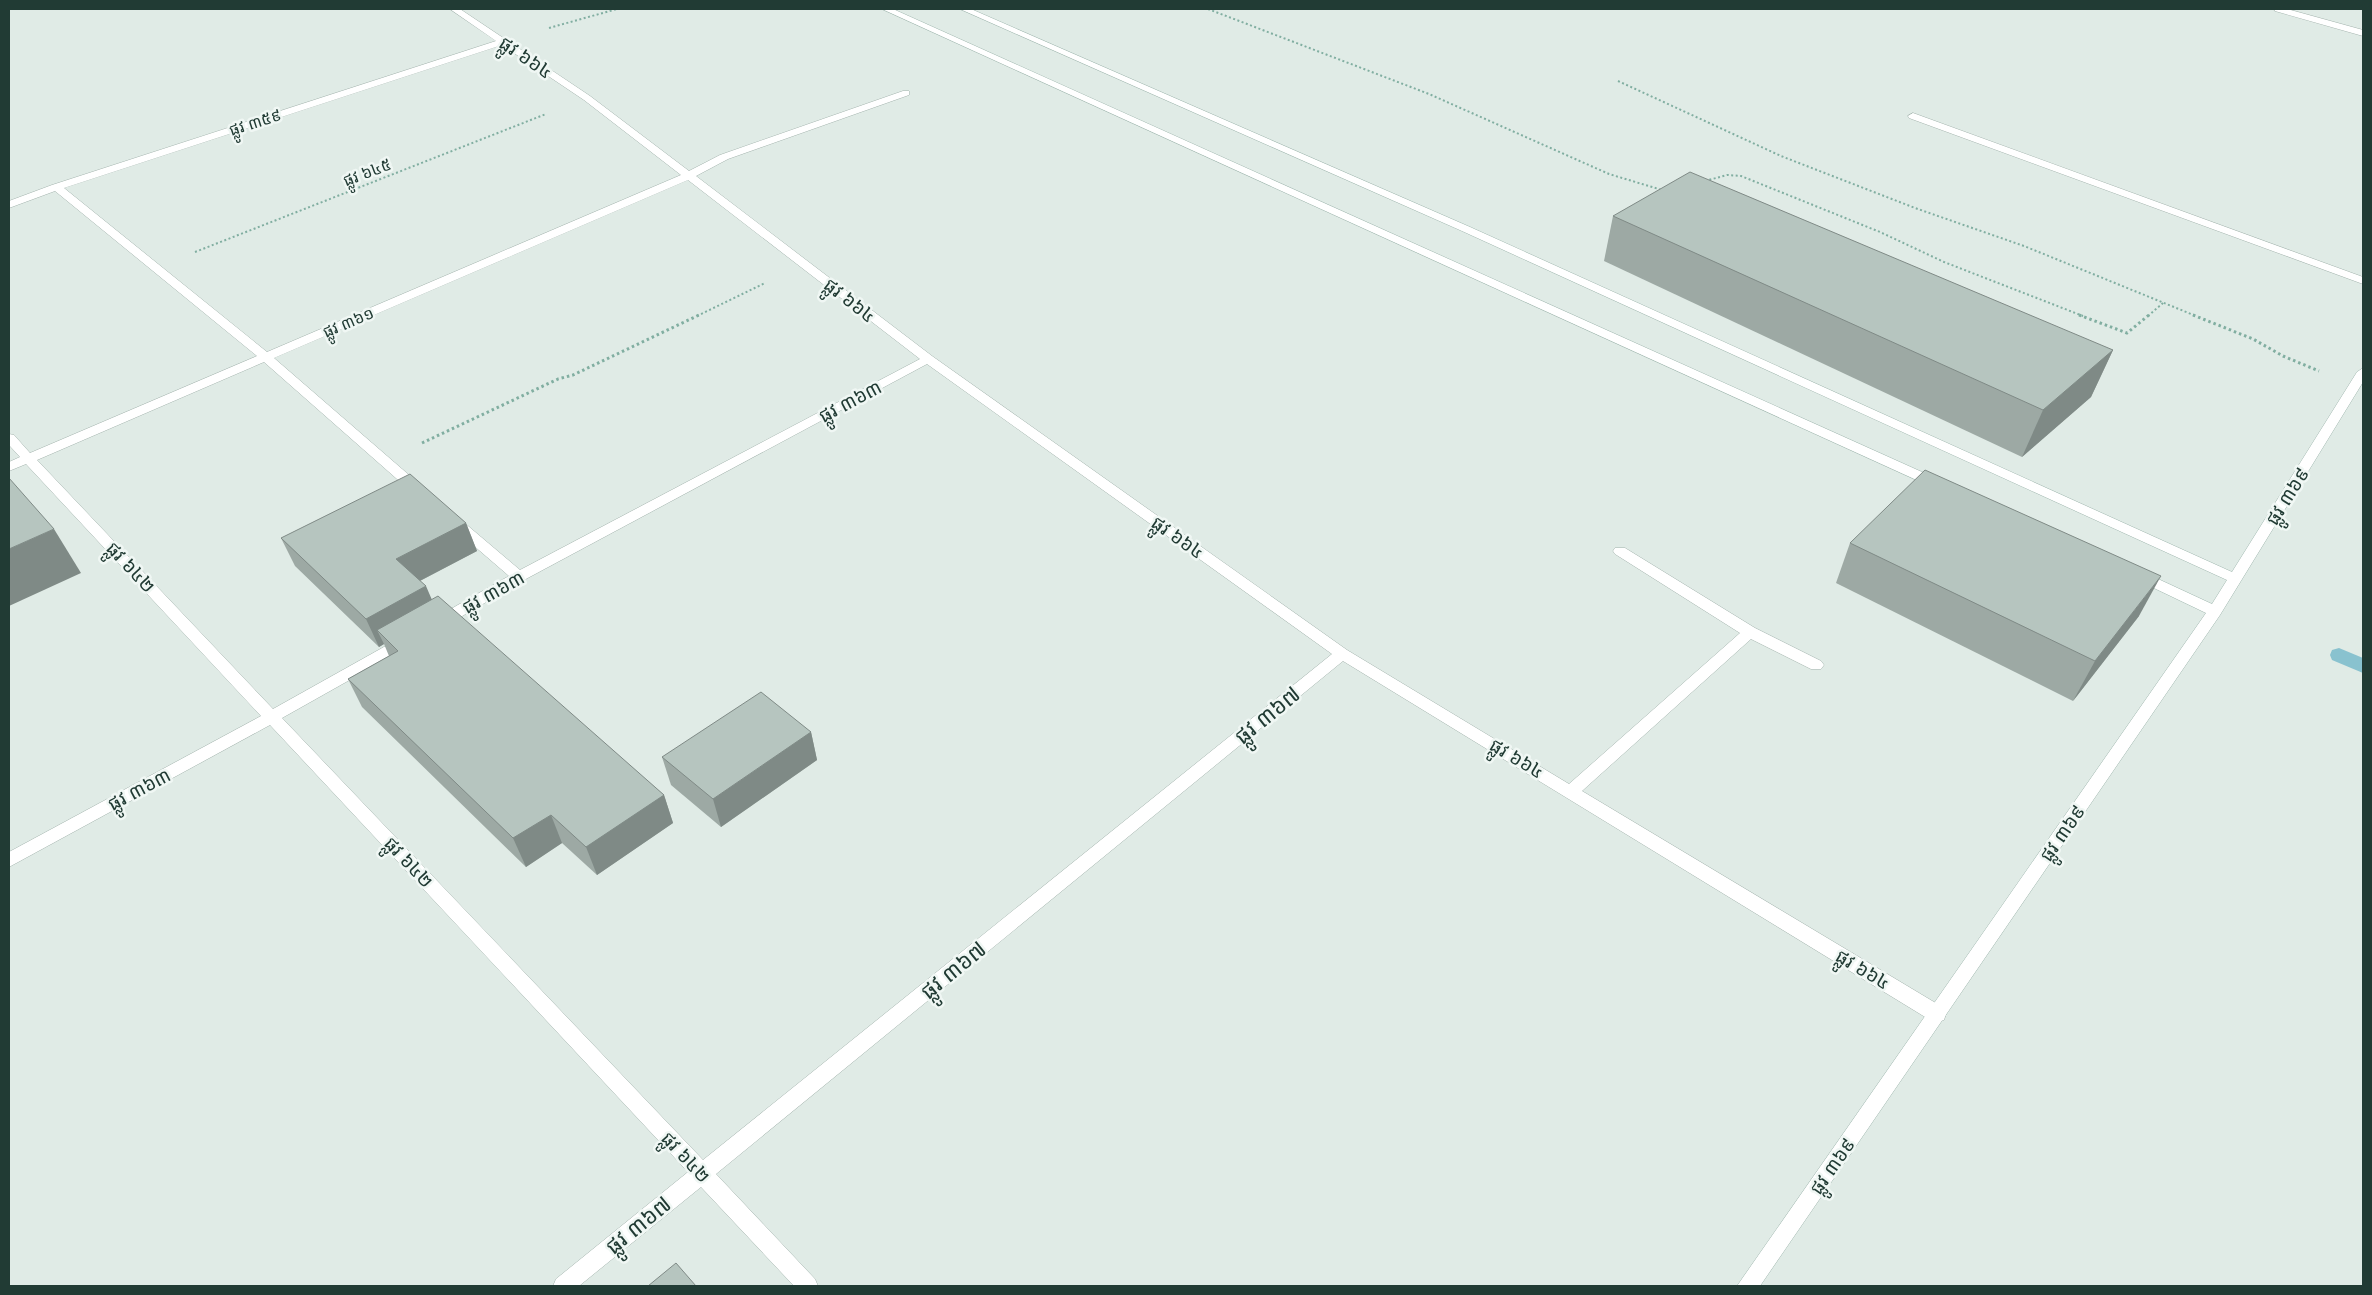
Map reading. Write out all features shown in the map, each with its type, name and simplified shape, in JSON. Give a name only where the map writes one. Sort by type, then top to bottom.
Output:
[{"type":"street","name":"ផ្លូវ ៦៦៤","points":[[454,9],[587,98],[928,359],[1342,654],[1572,791],[1938,1014]]},
{"type":"street","points":[[886,9],[1947,489]]},
{"type":"street","points":[[964,9],[1475,233],[2236,579]]},
{"type":"street","points":[[2278,9],[2363,33]]},
{"type":"street","name":"ផ្លូវ ៣៥៩","points":[[9,205],[56,187],[503,42]]},
{"type":"street","name":"ផ្លូវ ៣៦១","points":[[9,467],[688,176],[724,157],[906,93]]},
{"type":"street","points":[[1913,116],[2363,281]]},
{"type":"street","points":[[56,187],[266,357],[429,500]]},
{"type":"street","name":"ផ្លូវ ៣៦៣","points":[[9,860],[273,716],[519,577],[928,359]]},
{"type":"street","name":"ផ្លូវ ៣៦៩","points":[[1748,1286],[2215,611],[2363,372]]},
{"type":"street","name":"ផ្លូវ ៦៤២","points":[[9,438],[273,716],[808,1286]]},
{"type":"street","points":[[444,512],[519,577]]},
{"type":"street","points":[[1620,551],[1750,632],[1816,665]]},
{"type":"street","points":[[2128,571],[2215,611]]},
{"type":"street","points":[[1572,791],[1750,632]]},
{"type":"street","name":"ផ្លូវ ៣៦៧","points":[[563,1286],[1342,654]]},
{"type":"path","points":[[503,42],[616,9]]},
{"type":"path","points":[[1208,9],[1438,98],[1609,174],[1668,191]]},
{"type":"path","points":[[1618,81],[1781,156],[1915,208],[2024,246],[2254,339],[2299,364],[2355,386]]},
{"type":"path","name":"ផ្លូវ ៦៤៥","points":[[155,267],[587,98]]},
{"type":"path","points":[[1702,182],[1727,175],[1741,176],[1880,232],[1944,262],[2127,333],[2163,303]]},
{"type":"path","points":[[384,461],[558,379],[574,375],[804,265]]},
{"type":"building","points":[[1690,172],[2113,350],[2043,410],[1613,216]]},
{"type":"building","points":[[1925,470],[2161,576],[2095,661],[1850,543]]},
{"type":"building","points":[[410,474],[466,523],[396,559],[426,586],[366,619],[281,538]]},
{"type":"building","points":[[9,478],[54,529],[9,549]]},
{"type":"building","points":[[438,596],[664,795],[586,847],[551,815],[513,838],[348,679],[398,651],[377,630]]},
{"type":"building","points":[[761,692],[811,732],[713,799],[662,757]]},
{"type":"building","points":[[676,1263],[696,1286],[648,1286]]},
{"type":"waterway","points":[[2339,655],[2363,666]]}]
